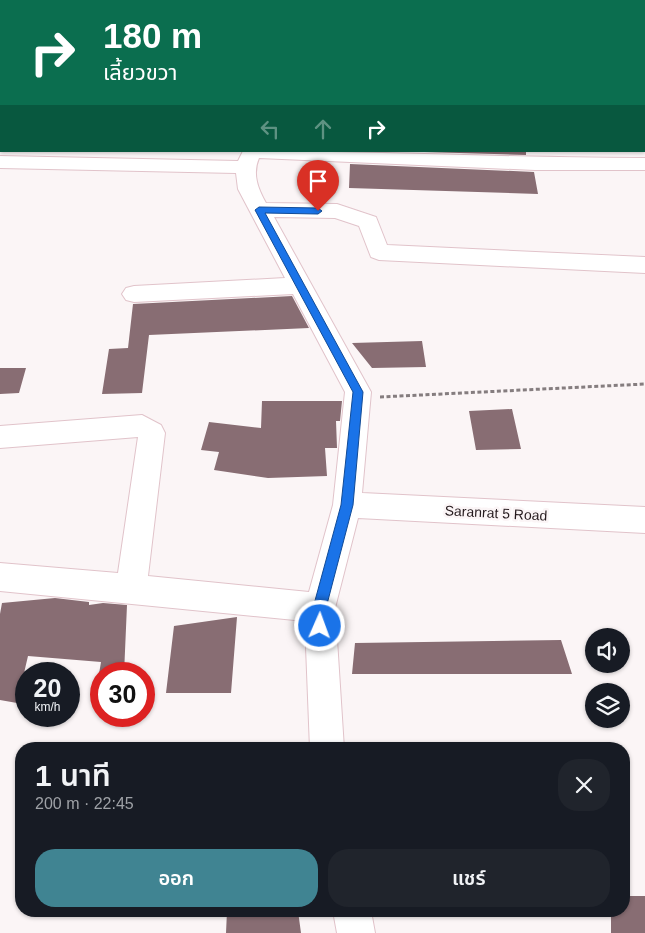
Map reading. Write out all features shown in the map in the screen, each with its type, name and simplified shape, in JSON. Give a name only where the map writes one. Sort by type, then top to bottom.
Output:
[{"type":"street","points":[[250,157],[248,189],[358,392],[347,505],[320,608],[327,742]]},
{"type":"street","points":[[0,162],[250,157],[534,164],[645,164]]},
{"type":"street","points":[[259,210],[337,211],[368,222],[379,252],[645,265]]},
{"type":"street","points":[[134,294],[300,285]]},
{"type":"street","points":[[0,437],[142,426],[152,433],[131,588]]},
{"type":"street","name":"Saranrat 5 Road","points":[[347,505],[645,520]]},
{"type":"street","points":[[0,577],[131,588],[320,608]]},
{"type":"street","points":[[353,917],[356,933]]},
{"type":"path","points":[[357,398],[645,384]]},
{"type":"building","points":[[425,152],[526,152],[526,155]]},
{"type":"building","points":[[350,164],[534,172],[538,194],[349,188]]},
{"type":"building","points":[[292,296],[309,328],[149,335],[142,393],[102,394],[109,349],[128,348],[133,304]]},
{"type":"building","points":[[422,341],[426,367],[372,368],[352,343]]},
{"type":"building","points":[[0,368],[26,368],[19,393],[0,394]]},
{"type":"building","points":[[262,401],[342,401],[340,421],[336,421],[337,448],[325,448],[327,476],[268,478],[214,470],[219,452],[201,450],[209,422],[261,428]]},
{"type":"building","points":[[512,409],[521,449],[476,450],[469,411]]},
{"type":"building","points":[[55,598],[89,602],[89,605],[103,603],[127,605],[125,662],[28,656],[27,662],[15,662],[15,703],[0,700],[0,614],[2,603]]},
{"type":"building","points":[[237,617],[231,693],[166,693],[174,626]]},
{"type":"building","points":[[561,640],[572,674],[352,674],[355,643]]},
{"type":"building","points":[[630,896],[645,896],[645,933],[611,933],[611,917],[630,917]]},
{"type":"building","points":[[227,917],[299,917],[301,933],[226,933]]},
{"type":"route","points":[[318,211],[259,210],[358,392],[347,505],[320,608],[320,626]]}]
